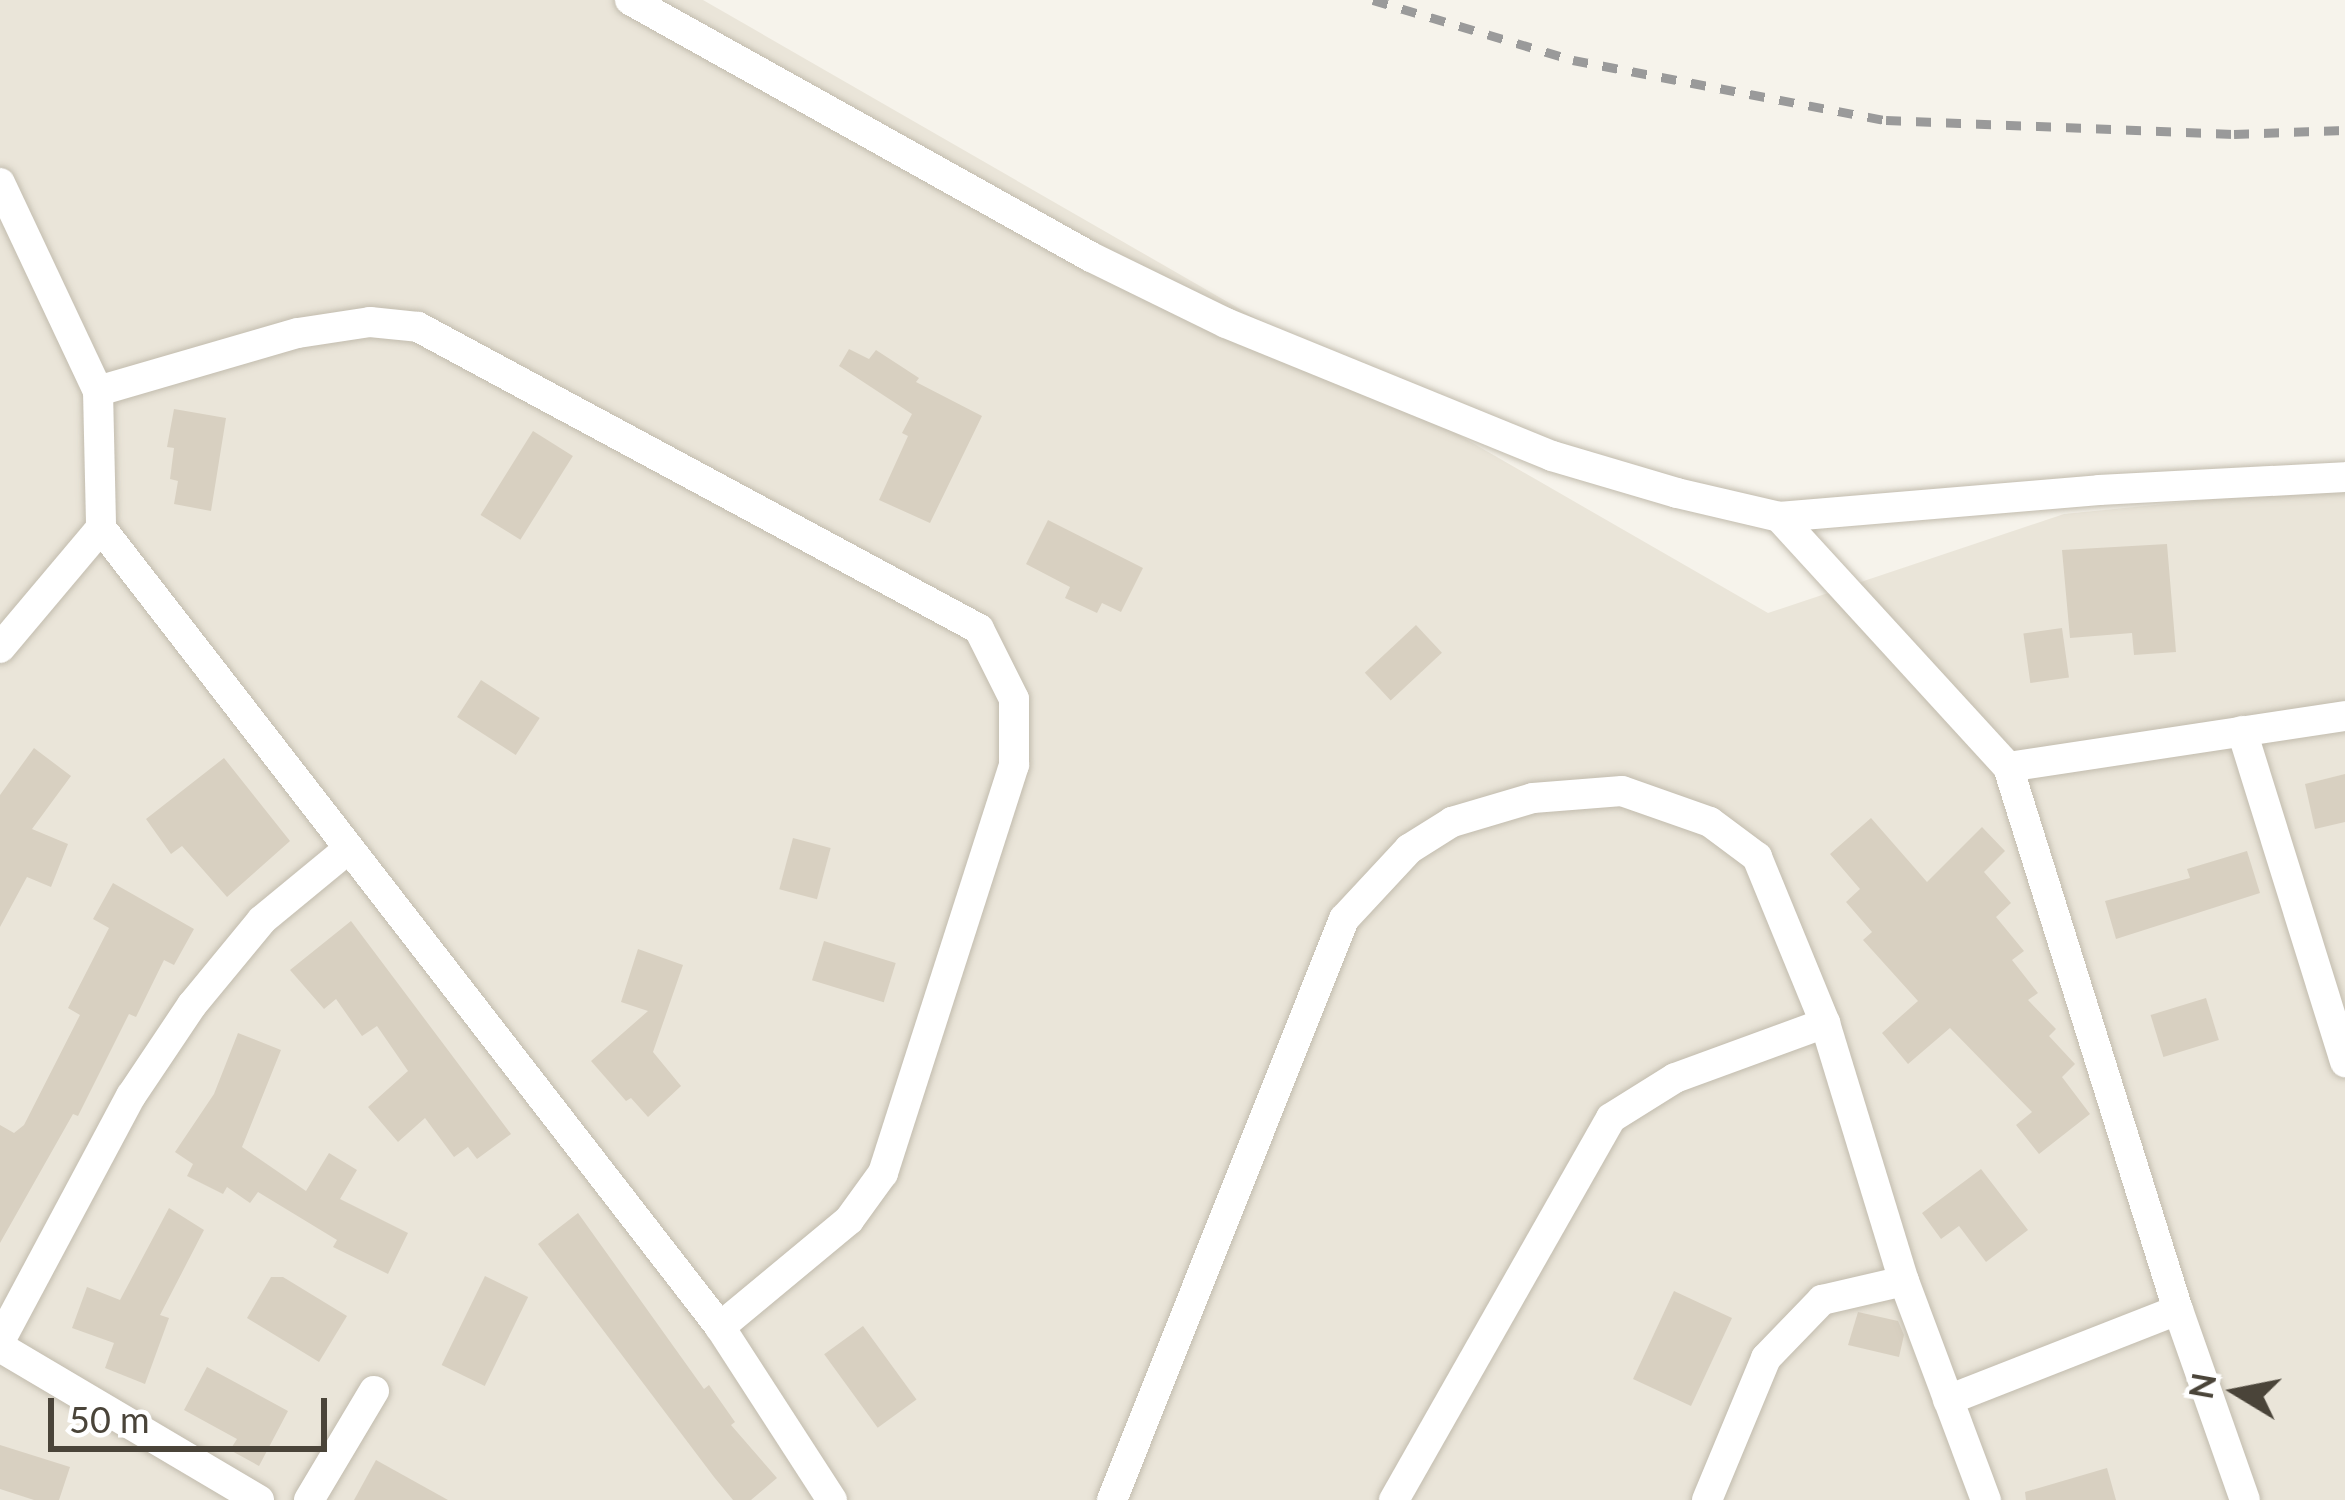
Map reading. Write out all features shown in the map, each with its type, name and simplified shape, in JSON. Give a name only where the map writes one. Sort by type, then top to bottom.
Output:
[{"type":"street","points":[[630,0],[1091,257],[1226,323],[1552,456],[1779,517],[2098,490],[2345,477]]},
{"type":"street","points":[[0,183],[98,391],[101,528],[720,1327],[832,1500]]},
{"type":"street","points":[[98,391],[298,333],[370,322],[418,327],[979,629],[1014,699],[1014,765],[883,1173],[849,1220],[720,1327]]},
{"type":"street","points":[[1779,517],[2008,767],[2178,1310],[2245,1500]]},
{"type":"street","points":[[0,648],[101,528]]},
{"type":"street","points":[[2008,767],[2345,716]]},
{"type":"street","points":[[2242,731],[2345,1062]]},
{"type":"street","points":[[1112,1500],[1344,919],[1409,849],[1451,822],[1533,798],[1622,790],[1710,822],[1757,856],[1825,1022],[1904,1281],[1986,1500]]},
{"type":"street","points":[[259,1500],[0,1344],[131,1096],[192,1005],[262,920],[348,849]]},
{"type":"street","points":[[1394,1500],[1611,1118],[1675,1078],[1825,1022]]},
{"type":"street","points":[[1707,1500],[1766,1358],[1822,1300],[1904,1281]]},
{"type":"street","points":[[1948,1400],[2178,1310]]},
{"type":"street","points":[[309,1500],[374,1391]]},
{"type":"shaded area","points":[[0,0],[703,0],[1768,613],[2064,514],[2345,486],[2345,1500],[0,1500]]},
{"type":"building","points":[[849,349],[869,359],[876,350],[919,378],[916,382],[982,416],[930,523],[879,500],[908,436],[902,433],[912,414],[839,366]]},
{"type":"building","points":[[174,409],[226,418],[211,511],[174,504],[178,481],[170,479],[174,448],[167,447]]},
{"type":"building","points":[[533,431],[573,456],[520,540],[481,515]]},
{"type":"building","points":[[1048,520],[1143,568],[1121,612],[1102,603],[1097,613],[1065,598],[1070,587],[1026,564]]},
{"type":"building","points":[[2167,544],[2176,652],[2134,655],[2132,633],[2070,638],[2062,550]]},
{"type":"building","points":[[1416,625],[1442,653],[1391,701],[1365,673]]},
{"type":"building","points":[[2062,628],[2069,678],[2030,683],[2023,633]]},
{"type":"building","points":[[481,680],[540,718],[516,755],[457,717]]},
{"type":"building","points":[[34,748],[71,776],[32,829],[68,844],[51,887],[27,877],[0,927],[0,795]]},
{"type":"building","points":[[224,758],[290,841],[227,897],[182,846],[171,854],[146,819]]},
{"type":"building","points":[[2345,774],[2345,822],[2315,829],[2305,784]]},
{"type":"building","points":[[1871,818],[1927,882],[1982,827],[2005,851],[1984,872],[2011,903],[1996,917],[2024,951],[2012,960],[2038,993],[2028,1000],[2056,1029],[2049,1036],[2075,1064],[2062,1077],[2090,1114],[2039,1154],[2016,1125],[2032,1112],[1950,1028],[1908,1064],[1882,1033],[1918,1001],[1863,940],[1872,932],[1846,902],[1860,889],[1830,854]]},
{"type":"building","points":[[793,838],[831,848],[817,899],[779,889]]},
{"type":"building","points":[[2247,851],[2260,893],[2116,939],[2105,901],[2190,878],[2187,869]]},
{"type":"building","points":[[113,883],[194,929],[174,965],[164,960],[136,1017],[129,1014],[78,1116],[73,1114],[0,1243],[0,1125],[14,1133],[24,1125],[80,1015],[68,1008],[109,928],[93,919]]},
{"type":"building","points":[[351,921],[511,1134],[477,1159],[468,1147],[454,1157],[425,1118],[398,1142],[368,1107],[408,1071],[377,1026],[362,1036],[336,999],[324,1009],[290,970]]},
{"type":"building","points":[[824,941],[896,963],[884,1002],[812,980]]},
{"type":"building","points":[[638,949],[683,965],[653,1052],[681,1086],[648,1117],[631,1098],[626,1101],[591,1061],[648,1011],[621,1002]]},
{"type":"building","points":[[2206,998],[2219,1040],[2163,1057],[2151,1015]]},
{"type":"building","points":[[238,1033],[281,1050],[242,1147],[306,1191],[329,1153],[357,1170],[340,1199],[408,1233],[388,1274],[333,1247],[337,1240],[258,1192],[250,1203],[227,1187],[223,1194],[187,1176],[193,1164],[175,1152],[214,1094]]},
{"type":"building","points":[[1981,1169],[2028,1230],[1986,1262],[1959,1226],[1941,1239],[1922,1213]]},
{"type":"building","points":[[169,1208],[204,1230],[160,1315],[169,1318],[145,1384],[105,1368],[114,1343],[72,1328],[87,1287],[120,1300]]},
{"type":"building","points":[[578,1213],[704,1389],[709,1385],[735,1422],[731,1425],[777,1478],[751,1500],[733,1500],[538,1244]]},
{"type":"building","points":[[485,1276],[528,1297],[485,1386],[442,1365]]},
{"type":"building","points":[[271,1277],[283,1277],[347,1316],[319,1362],[247,1318]]},
{"type":"building","points":[[1674,1291],[1732,1318],[1691,1406],[1633,1379]]},
{"type":"building","points":[[1858,1312],[1898,1321],[1904,1335],[1899,1357],[1848,1345]]},
{"type":"building","points":[[863,1326],[916,1400],[878,1428],[824,1354]]},
{"type":"building","points":[[207,1367],[288,1411],[259,1466],[230,1450],[237,1439],[184,1410]]},
{"type":"building","points":[[0,1445],[70,1467],[59,1500],[34,1500],[0,1489]]},
{"type":"building","points":[[376,1460],[448,1500],[354,1500]]},
{"type":"building","points":[[2107,1468],[2116,1500],[2026,1500],[2025,1492]]},
{"type":"railway","points":[[1373,0],[1573,60],[1886,120],[2234,134],[2345,130]]}]
